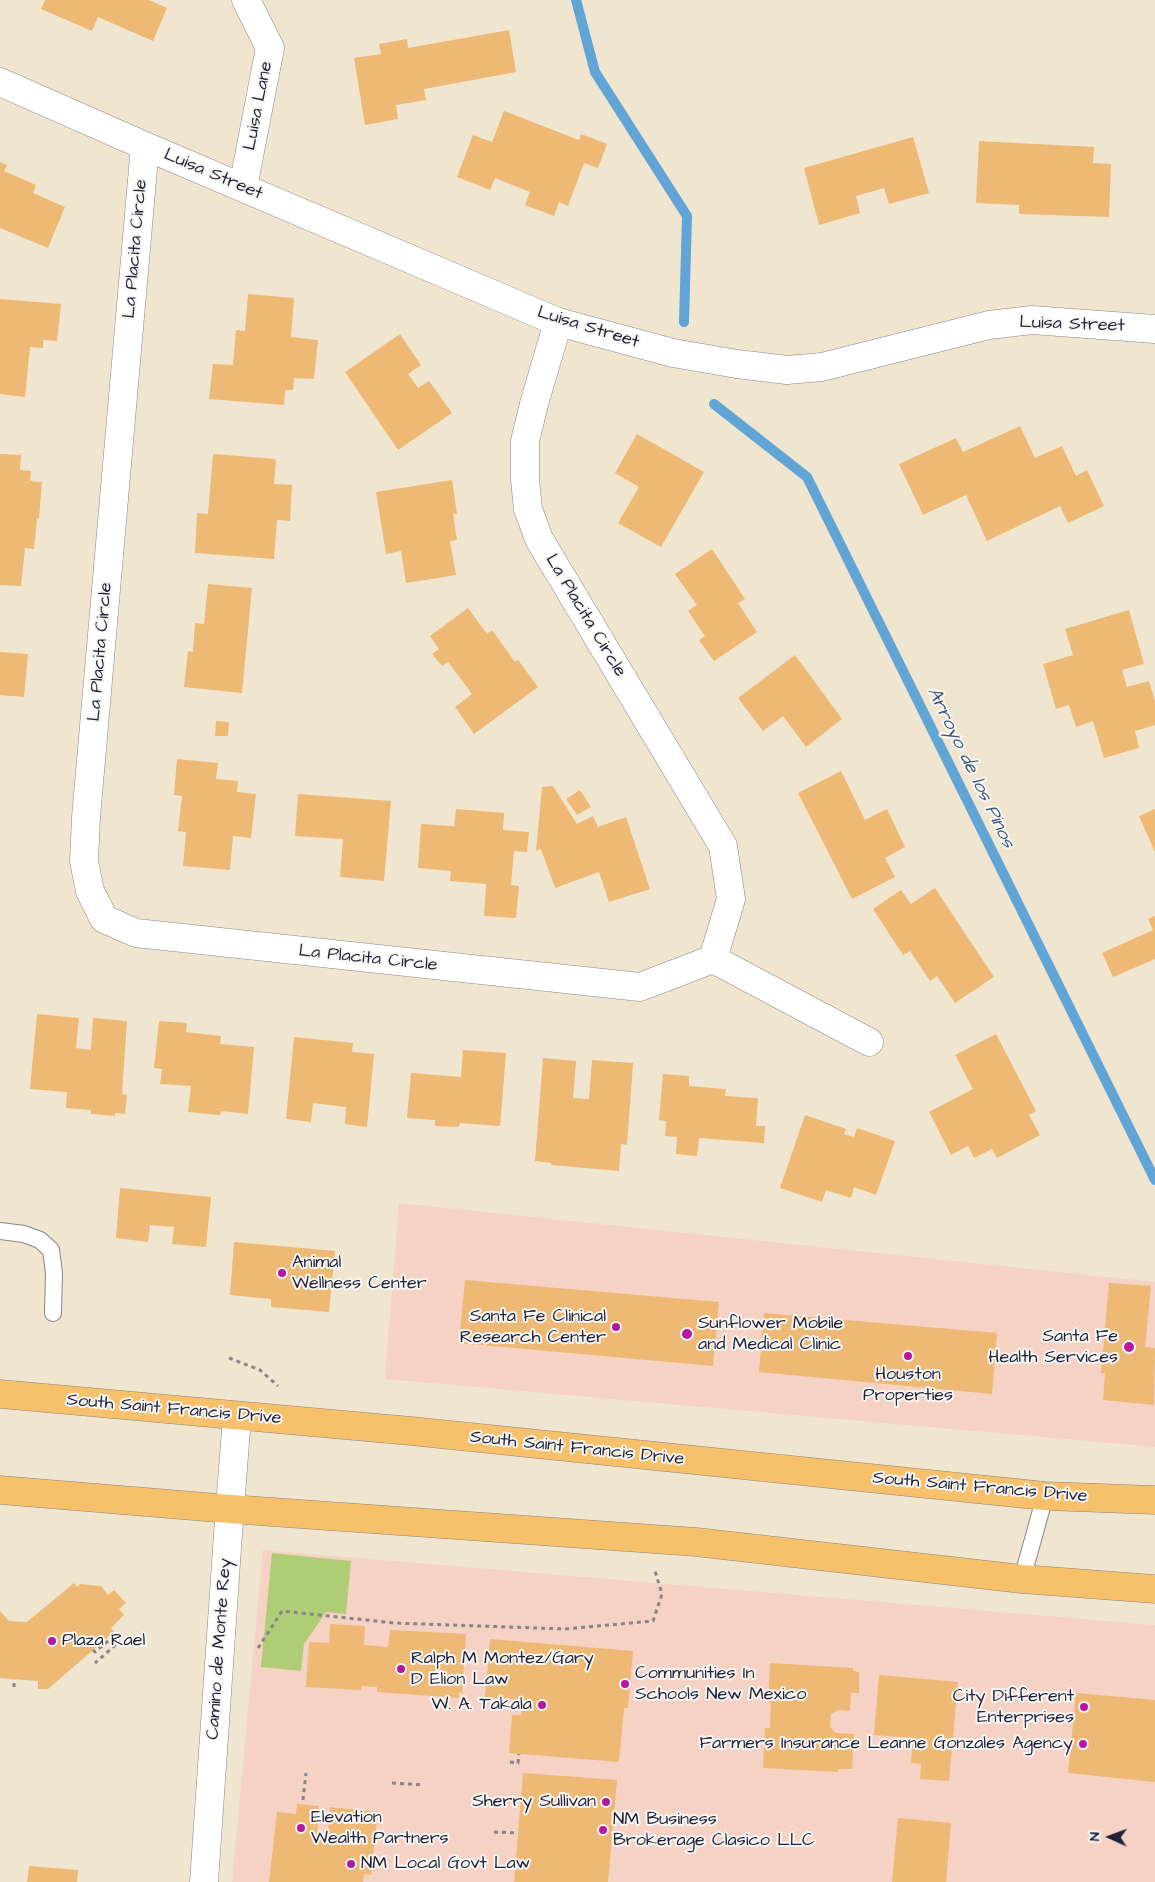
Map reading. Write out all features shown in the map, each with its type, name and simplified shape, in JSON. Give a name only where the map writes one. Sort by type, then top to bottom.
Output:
[{"type":"highway","name":"South Saint Francis Drive","points":[[0,1394],[411,1431],[1045,1496],[1155,1500]]},
{"type":"highway","points":[[0,1490],[230,1509],[696,1542],[1022,1579],[1155,1589]]},
{"type":"street","name":"Luisa Lane","points":[[244,187],[270,48],[246,0]]},
{"type":"street","name":"Luisa Street","points":[[0,82],[145,146],[558,322],[673,352],[737,364],[787,370],[822,367],[989,324],[1032,320],[1155,329]]},
{"type":"street","name":"La Placita Circle","points":[[145,146],[84,861],[90,891],[104,919],[136,933],[640,987],[713,958],[731,899],[723,846],[539,539],[528,509],[525,480],[525,441],[558,322]]},
{"type":"street","points":[[713,958],[869,1042]]},
{"type":"street","name":"Camino de Monte Rey","points":[[204,1882],[237,1416]]},
{"type":"lane","points":[[0,1231],[24,1234],[40,1240],[51,1250],[54,1273],[53,1313]]},
{"type":"lane","points":[[1022,1579],[1045,1496]]},
{"type":"path","points":[[229,1358],[260,1370],[281,1389]]},
{"type":"path","points":[[258,1648],[282,1611],[394,1622],[565,1629],[652,1621],[662,1594],[655,1572]]},
{"type":"path","points":[[93,1650],[96,1652],[114,1636],[119,1642],[95,1663]]},
{"type":"path","points":[[14,1679],[14,1687]]},
{"type":"path","points":[[510,1762],[518,1763],[519,1754]]},
{"type":"path","points":[[303,1800],[306,1773]]},
{"type":"path","points":[[392,1783],[422,1785]]},
{"type":"path","points":[[494,1832],[518,1833]]},
{"type":"shaded area","points":[[399,1203],[1155,1282],[1155,1447],[385,1379]]},
{"type":"shaded area","points":[[263,1550],[1155,1625],[1155,1882],[232,1882]]},
{"type":"green space","points":[[272,1553],[351,1561],[346,1614],[326,1612],[304,1644],[301,1671],[261,1667]]},
{"type":"building","points":[[45,0],[149,0],[167,8],[153,41],[98,17],[92,31],[41,9]]},
{"type":"building","points":[[509,30],[516,72],[424,89],[426,100],[396,105],[398,119],[365,125],[354,58],[381,54],[379,44],[407,39],[408,48]]},
{"type":"building","points":[[504,111],[579,140],[581,134],[607,144],[598,168],[584,163],[568,206],[559,202],[554,216],[525,205],[530,192],[495,178],[490,190],[457,177],[473,135],[492,142]]},
{"type":"building","points":[[913,137],[929,193],[889,204],[884,188],[856,196],[860,213],[819,225],[804,168]]},
{"type":"building","points":[[979,141],[1094,147],[1093,163],[1111,164],[1109,217],[1019,214],[1019,205],[976,203]]},
{"type":"building","points":[[0,162],[7,165],[4,171],[36,185],[33,193],[65,207],[48,248],[0,228]]},
{"type":"building","points":[[248,294],[294,298],[291,337],[318,340],[314,379],[294,378],[293,390],[285,390],[284,405],[209,399],[213,364],[233,365],[236,330],[245,331]]},
{"type":"building","points":[[0,299],[61,304],[57,341],[43,340],[43,348],[30,347],[25,397],[0,394]]},
{"type":"building","points":[[400,334],[421,365],[408,374],[418,388],[429,381],[452,413],[398,450],[345,372]]},
{"type":"building","points":[[1020,426],[1035,458],[1062,446],[1076,476],[1087,470],[1104,506],[1068,523],[1060,506],[987,541],[966,495],[923,515],[899,464],[956,438],[963,452]]},
{"type":"building","points":[[637,434],[704,472],[661,547],[618,523],[639,487],[615,473]]},
{"type":"building","points":[[0,454],[21,455],[20,470],[31,471],[30,481],[42,482],[34,549],[25,548],[21,586],[0,585]]},
{"type":"building","points":[[213,454],[276,459],[274,484],[292,485],[290,521],[277,520],[274,559],[195,553],[197,513],[208,514]]},
{"type":"building","points":[[452,480],[457,514],[453,514],[457,540],[450,541],[456,575],[406,583],[401,551],[386,554],[376,492]]},
{"type":"building","points":[[712,549],[745,599],[738,603],[757,632],[714,661],[699,640],[705,636],[688,611],[697,605],[675,574]]},
{"type":"building","points":[[208,584],[252,588],[242,693],[184,687],[188,651],[193,652],[195,623],[204,624]]},
{"type":"building","points":[[468,608],[487,634],[492,630],[515,662],[518,660],[538,687],[474,734],[455,707],[472,694],[448,662],[442,666],[432,654],[439,649],[430,636]]},
{"type":"building","points":[[1129,610],[1144,664],[1122,670],[1127,687],[1149,681],[1155,701],[1155,725],[1135,731],[1139,748],[1104,758],[1093,721],[1076,727],[1069,705],[1056,709],[1043,664],[1073,655],[1065,629]]},
{"type":"building","points":[[0,652],[28,654],[24,697],[0,695]]},
{"type":"building","points":[[795,655],[842,719],[806,747],[783,716],[763,731],[738,698]]},
{"type":"building","points":[[216,721],[229,722],[228,736],[215,736]]},
{"type":"building","points":[[177,759],[218,763],[216,779],[238,781],[237,792],[256,794],[251,838],[233,836],[230,870],[183,866],[186,832],[178,831],[182,796],[174,795]]},
{"type":"building","points":[[841,771],[865,820],[887,809],[905,847],[885,858],[895,877],[852,899],[798,793]]},
{"type":"building","points":[[553,786],[577,824],[593,816],[598,827],[626,817],[650,889],[609,902],[599,872],[555,888],[541,849],[536,851],[542,787]]},
{"type":"building","points":[[580,790],[591,807],[577,815],[566,799]]},
{"type":"building","points":[[298,794],[391,801],[384,881],[340,877],[343,839],[295,836]]},
{"type":"building","points":[[456,809],[504,813],[503,830],[529,832],[527,852],[514,851],[511,885],[519,886],[516,918],[484,916],[486,884],[450,881],[451,871],[418,868],[421,824],[454,826]]},
{"type":"building","points":[[1155,809],[1155,852],[1139,816]]},
{"type":"building","points":[[935,888],[994,977],[955,1003],[937,976],[930,981],[910,951],[903,955],[873,909],[901,890],[911,904]]},
{"type":"building","points":[[1155,916],[1155,959],[1113,977],[1102,953],[1153,930],[1148,919]]},
{"type":"building","points":[[37,1014],[79,1018],[76,1048],[91,1050],[93,1018],[127,1021],[122,1094],[127,1095],[125,1114],[115,1113],[115,1116],[91,1114],[91,1110],[66,1108],[67,1092],[30,1089]]},
{"type":"building","points":[[159,1021],[187,1023],[186,1032],[221,1036],[220,1044],[254,1047],[248,1114],[221,1111],[220,1115],[188,1112],[191,1086],[160,1084],[162,1069],[154,1068]]},
{"type":"building","points":[[996,1034],[1036,1111],[1029,1115],[1040,1135],[997,1158],[992,1149],[974,1158],[968,1146],[951,1155],[929,1112],[973,1089],[955,1055]]},
{"type":"building","points":[[294,1037],[353,1043],[352,1052],[374,1054],[367,1127],[345,1124],[346,1107],[313,1103],[311,1122],[286,1119]]},
{"type":"building","points":[[463,1050],[506,1053],[500,1126],[460,1123],[459,1127],[435,1126],[435,1120],[407,1118],[411,1073],[461,1077]]},
{"type":"building","points":[[543,1058],[576,1061],[573,1098],[589,1099],[592,1060],[633,1063],[627,1145],[621,1144],[619,1171],[551,1165],[551,1163],[535,1161]]},
{"type":"building","points":[[663,1074],[689,1076],[689,1086],[726,1089],[725,1096],[758,1098],[756,1126],[765,1126],[764,1143],[699,1138],[697,1156],[676,1154],[677,1137],[665,1136],[666,1121],[659,1120]]},
{"type":"building","points":[[805,1115],[846,1129],[844,1134],[854,1137],[857,1128],[895,1141],[876,1195],[854,1187],[851,1198],[826,1190],[822,1202],[780,1188]]},
{"type":"building","points":[[120,1188],[211,1197],[206,1247],[172,1244],[174,1227],[150,1225],[148,1242],[116,1238]]},
{"type":"building","name":"Animal Wellness Center","points":[[234,1242],[335,1251],[329,1312],[271,1307],[271,1299],[230,1295]]},
{"type":"building","points":[[465,1280],[719,1302],[713,1366],[459,1343]]},
{"type":"building","points":[[1109,1283],[1151,1286],[1145,1347],[1155,1348],[1154,1405],[1103,1400],[1105,1373],[1101,1373]]},
{"type":"building","points":[[764,1313],[997,1333],[992,1394],[759,1372]]},
{"type":"building","name":"Plaza Rael","points":[[74,1583],[77,1587],[80,1584],[101,1586],[108,1595],[114,1590],[126,1603],[119,1609],[124,1615],[111,1628],[114,1632],[48,1689],[38,1689],[38,1681],[0,1678],[0,1611],[9,1621],[27,1622]]},
{"type":"building","points":[[330,1624],[365,1626],[364,1645],[388,1647],[390,1630],[466,1634],[462,1693],[459,1692],[459,1698],[377,1692],[377,1687],[361,1686],[361,1690],[306,1687],[309,1642],[329,1643]]},
{"type":"building","points":[[490,1639],[633,1651],[628,1708],[624,1708],[619,1762],[509,1753],[512,1715],[521,1715],[522,1700],[485,1697]]},
{"type":"building","points":[[770,1663],[853,1668],[853,1671],[859,1672],[859,1693],[851,1693],[850,1711],[838,1710],[831,1714],[830,1727],[836,1733],[854,1734],[852,1769],[838,1769],[838,1772],[763,1768],[765,1728],[770,1728],[771,1702],[768,1702]]},
{"type":"building","points":[[879,1675],[958,1682],[949,1781],[920,1779],[921,1764],[911,1763],[913,1738],[874,1735]]},
{"type":"building","points":[[1076,1693],[1155,1700],[1155,1782],[1068,1773]]},
{"type":"building","points":[[523,1773],[617,1780],[608,1882],[514,1882]]},
{"type":"building","points":[[297,1804],[319,1806],[317,1839],[327,1840],[330,1807],[378,1812],[371,1875],[364,1874],[363,1882],[269,1882],[277,1812],[296,1814]]},
{"type":"building","points":[[898,1818],[951,1823],[946,1882],[892,1882]]},
{"type":"building","points":[[29,1866],[78,1870],[77,1882],[27,1882]]},
{"type":"waterway","name":"Arroyo de los Pinos","points":[[576,0],[595,72],[687,216],[684,322]]},
{"type":"waterway","name":"Arroyo de los Pinos","points":[[714,404],[807,477],[1155,1180]]},
{"type":"place","name":"Animal Wellness Center","points":[[282,1273]]},
{"type":"place","name":"Santa Fe Clinical Research Center","points":[[616,1327]]},
{"type":"place","name":"Sunflower Mobile and Medical Clinic","points":[[687,1334]]},
{"type":"place","name":"Santa Fe Health Services","points":[[1129,1347]]},
{"type":"place","name":"Houston Properties","points":[[908,1356]]},
{"type":"place","name":"Plaza Rael","points":[[52,1641]]},
{"type":"place","name":"Ralph M Montez/Gary D Elion Law","points":[[401,1669]]},
{"type":"place","name":"Communities In Schools New Mexico","points":[[625,1684]]},
{"type":"place","name":"W. A. Takala","points":[[542,1705]]},
{"type":"place","name":"City Different Enterprises","points":[[1084,1707]]},
{"type":"place","name":"Farmers Insurance Leanne Gonzales Agency","points":[[1083,1744]]},
{"type":"place","name":"Sherry Sullivan","points":[[606,1802]]},
{"type":"place","name":"Elevation Wealth Partners","points":[[301,1828]]},
{"type":"place","name":"NM Business Brokerage Clasico LLC","points":[[603,1830]]},
{"type":"place","name":"NM Local Govt Law","points":[[351,1864]]}]
